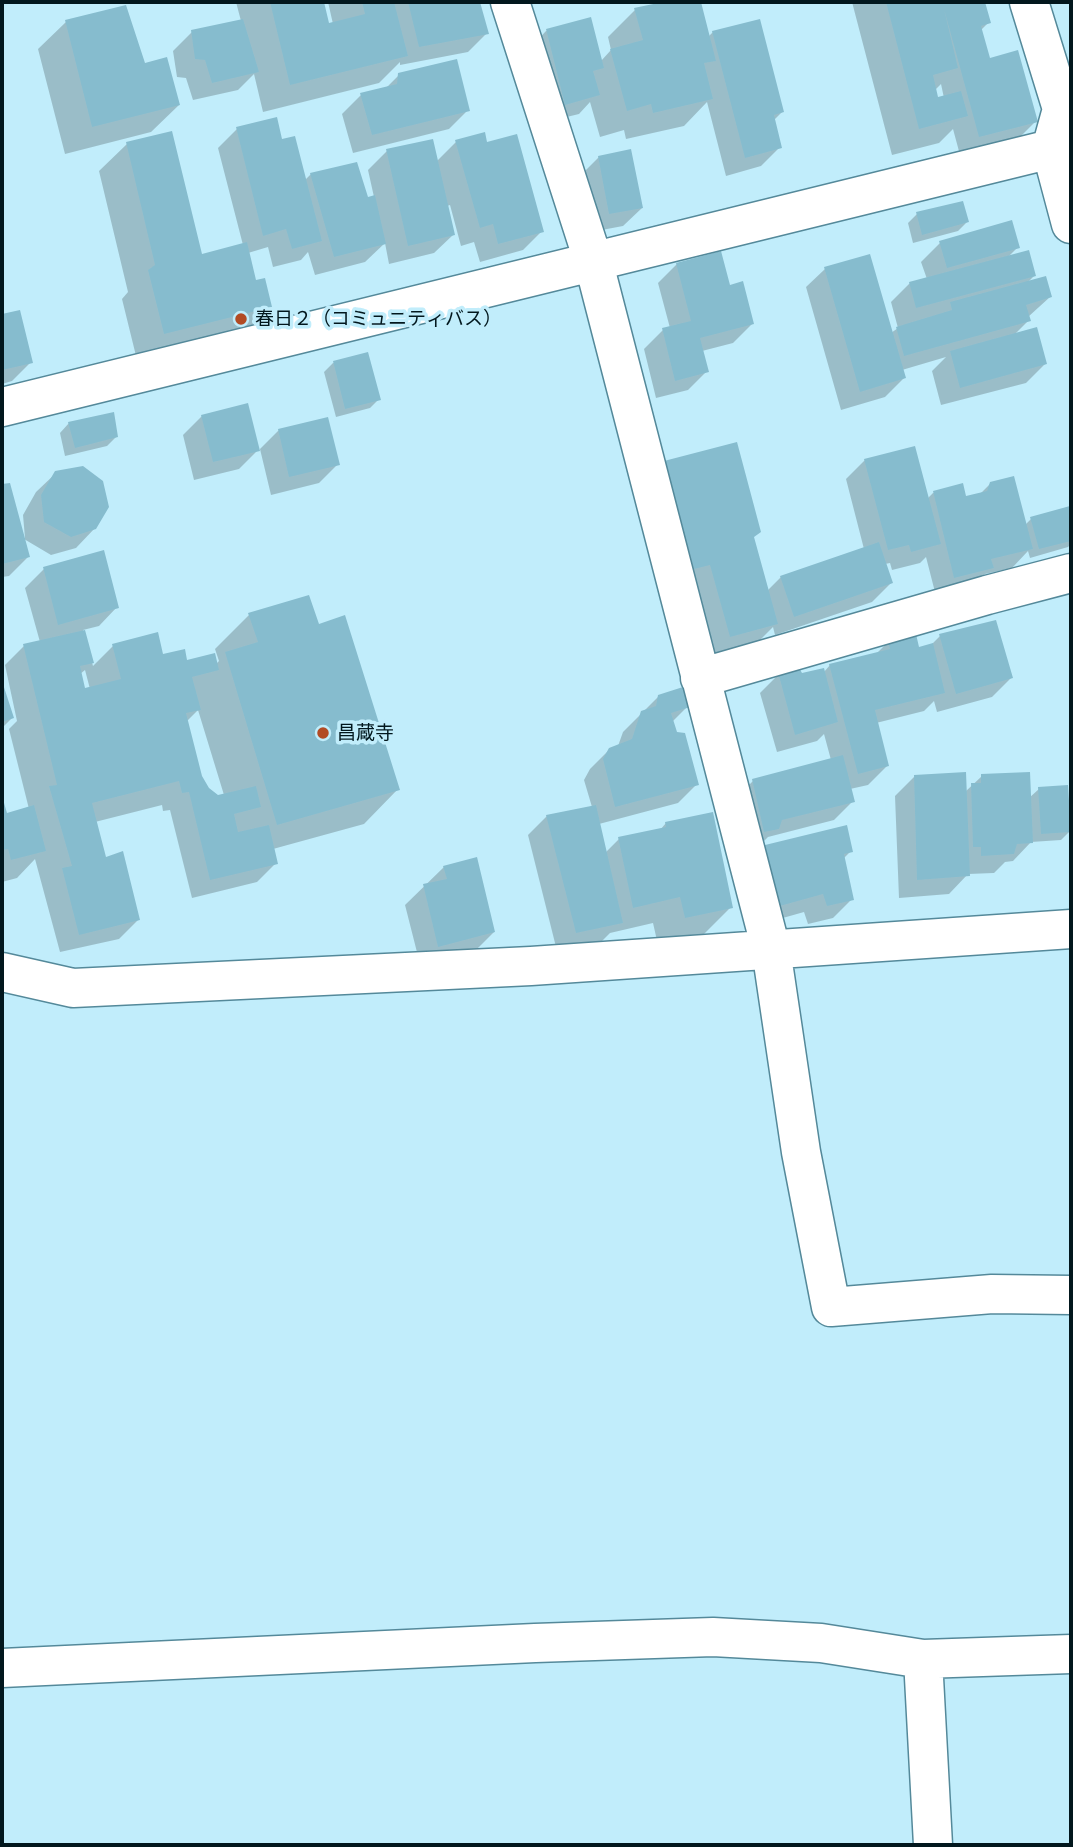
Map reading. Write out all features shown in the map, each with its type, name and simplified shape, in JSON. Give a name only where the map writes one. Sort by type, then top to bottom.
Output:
[{"type":"street","points":[[510,2],[593,260],[771,950],[801,1152],[831,1307],[992,1294],[1071,1295]]},
{"type":"street","points":[[1029,2],[1062,109],[1051,149],[1071,224]]},
{"type":"street","points":[[2,407],[1051,149]]},
{"type":"street","points":[[701,678],[1071,573]]},
{"type":"street","points":[[2,972],[73,989],[531,966],[1071,929]]},
{"type":"street","points":[[2,1668],[713,1637],[821,1643],[923,1659],[1071,1654]]},
{"type":"street","points":[[923,1659],[933,1845]]},
{"type":"building","points":[[270,2],[324,2],[329,23],[365,14],[362,2],[394,2],[408,56],[290,85]]},
{"type":"building","points":[[408,2],[480,2],[489,34],[419,47]]},
{"type":"building","points":[[663,2],[701,2],[716,61],[704,63],[713,99],[653,113],[651,104],[627,111],[610,49],[643,40],[634,8]]},
{"type":"building","points":[[886,2],[985,2],[991,23],[981,26],[990,58],[1018,50],[1038,122],[979,137],[944,9],[958,68],[933,75],[938,97],[961,91],[968,116],[919,129]]},
{"type":"building","points":[[126,5],[145,63],[167,57],[180,105],[92,127],[65,20]]},
{"type":"building","points":[[591,17],[604,68],[593,71],[600,95],[565,105],[546,29]]},
{"type":"building","points":[[243,19],[259,72],[212,83],[205,60],[195,59],[191,30]]},
{"type":"building","points":[[760,19],[784,112],[774,115],[782,148],[745,158],[712,31]]},
{"type":"building","points":[[457,59],[470,111],[372,135],[360,93],[397,84],[398,73]]},
{"type":"building","points":[[277,117],[282,139],[295,136],[322,241],[292,249],[286,229],[263,236],[236,127]]},
{"type":"building","points":[[172,131],[202,254],[247,242],[256,280],[265,278],[272,307],[164,334],[148,270],[155,265],[126,142]]},
{"type":"building","points":[[485,132],[487,142],[517,134],[544,232],[498,244],[493,224],[480,228],[455,140]]},
{"type":"building","points":[[433,139],[455,235],[408,246],[386,149]]},
{"type":"building","points":[[631,149],[643,208],[609,214],[598,156]]},
{"type":"building","points":[[357,162],[368,197],[375,195],[386,244],[334,257],[310,173]]},
{"type":"building","points":[[963,201],[969,222],[922,235],[916,212]]},
{"type":"building","points":[[1012,220],[1020,248],[947,268],[939,241]]},
{"type":"building","points":[[1029,250],[1036,276],[916,308],[909,282]]},
{"type":"building","points":[[721,251],[730,285],[743,281],[754,324],[700,338],[709,372],[675,381],[662,328],[691,321],[676,263]]},
{"type":"building","points":[[870,254],[906,378],[860,392],[824,267]]},
{"type":"building","points":[[1046,276],[1052,297],[1026,305],[1031,321],[904,356],[896,327],[952,310],[950,302]]},
{"type":"building","points":[[20,310],[33,363],[2,370],[2,314]]},
{"type":"building","points":[[1037,327],[1047,364],[960,388],[950,351]]},
{"type":"building","points":[[368,352],[381,400],[345,409],[333,361]]},
{"type":"building","points":[[248,403],[260,451],[213,462],[201,415]]},
{"type":"building","points":[[114,412],[118,437],[75,448],[68,422]]},
{"type":"building","points":[[328,417],[340,465],[289,477],[278,429]]},
{"type":"building","points":[[737,442],[761,532],[754,537],[778,624],[730,637],[710,565],[694,569],[664,461]]},
{"type":"building","points":[[915,446],[941,544],[911,552],[909,545],[888,550],[864,459]]},
{"type":"building","points":[[83,466],[103,481],[109,507],[96,529],[71,537],[44,522],[41,495],[55,471]]},
{"type":"building","points":[[1014,476],[1033,549],[991,559],[994,568],[954,578],[933,491],[963,483],[966,496],[987,491],[990,482]]},
{"type":"building","points":[[10,483],[30,557],[2,564],[2,484]]},
{"type":"building","points":[[1070,506],[1071,541],[1039,549],[1030,517]]},
{"type":"building","points":[[879,542],[893,583],[794,617],[780,576]]},
{"type":"building","points":[[104,550],[119,608],[58,625],[43,567]]},
{"type":"building","points":[[309,595],[319,624],[345,615],[400,790],[277,825],[225,652],[258,642],[248,613]]},
{"type":"building","points":[[996,620],[1013,678],[956,694],[939,634]]},
{"type":"building","points":[[85,630],[94,663],[80,666],[85,688],[121,679],[112,644],[158,632],[163,654],[185,649],[187,660],[215,653],[219,670],[192,677],[201,710],[186,713],[202,776],[209,788],[218,795],[256,786],[261,807],[234,814],[238,832],[269,825],[278,864],[210,880],[189,792],[182,793],[179,781],[92,803],[106,857],[123,851],[140,920],[79,935],[62,868],[72,866],[49,786],[57,785],[23,644]]},
{"type":"building","points":[[916,634],[919,647],[933,643],[945,693],[875,710],[889,766],[858,774],[829,664],[890,649],[888,640]]},
{"type":"building","points":[[798,666],[802,673],[824,668],[838,722],[795,735],[778,672]]},
{"type":"building","points":[[2,681],[14,718],[2,722]]},
{"type":"building","points":[[683,687],[690,707],[671,713],[677,732],[685,733],[699,785],[615,807],[603,759],[609,748],[632,739],[641,711],[656,706],[658,695]]},
{"type":"building","points":[[843,755],[855,802],[782,820],[779,829],[764,832],[752,779]]},
{"type":"building","points":[[966,772],[970,876],[917,880],[914,775]]},
{"type":"building","points":[[1030,772],[1033,843],[1017,844],[1014,854],[981,856],[981,847],[973,847],[971,783],[981,783],[981,774]]},
{"type":"building","points":[[1068,785],[1071,832],[1041,834],[1038,787]]},
{"type":"building","points":[[2,796],[7,813],[34,805],[46,851],[11,860],[8,849],[2,850]]},
{"type":"building","points":[[596,805],[623,923],[576,933],[546,815]]},
{"type":"building","points":[[713,812],[733,908],[685,918],[680,897],[633,908],[618,837],[666,827],[665,822]]},
{"type":"building","points":[[847,825],[853,852],[844,854],[854,900],[827,906],[823,894],[776,907],[761,846]]},
{"type":"building","points":[[477,857],[495,932],[438,947],[423,884],[447,879],[443,866]]},
{"type":"place","name":"春日２（コミュニティバス）","points":[[241,319]]},
{"type":"place","name":"昌蔵寺","points":[[323,733]]}]
